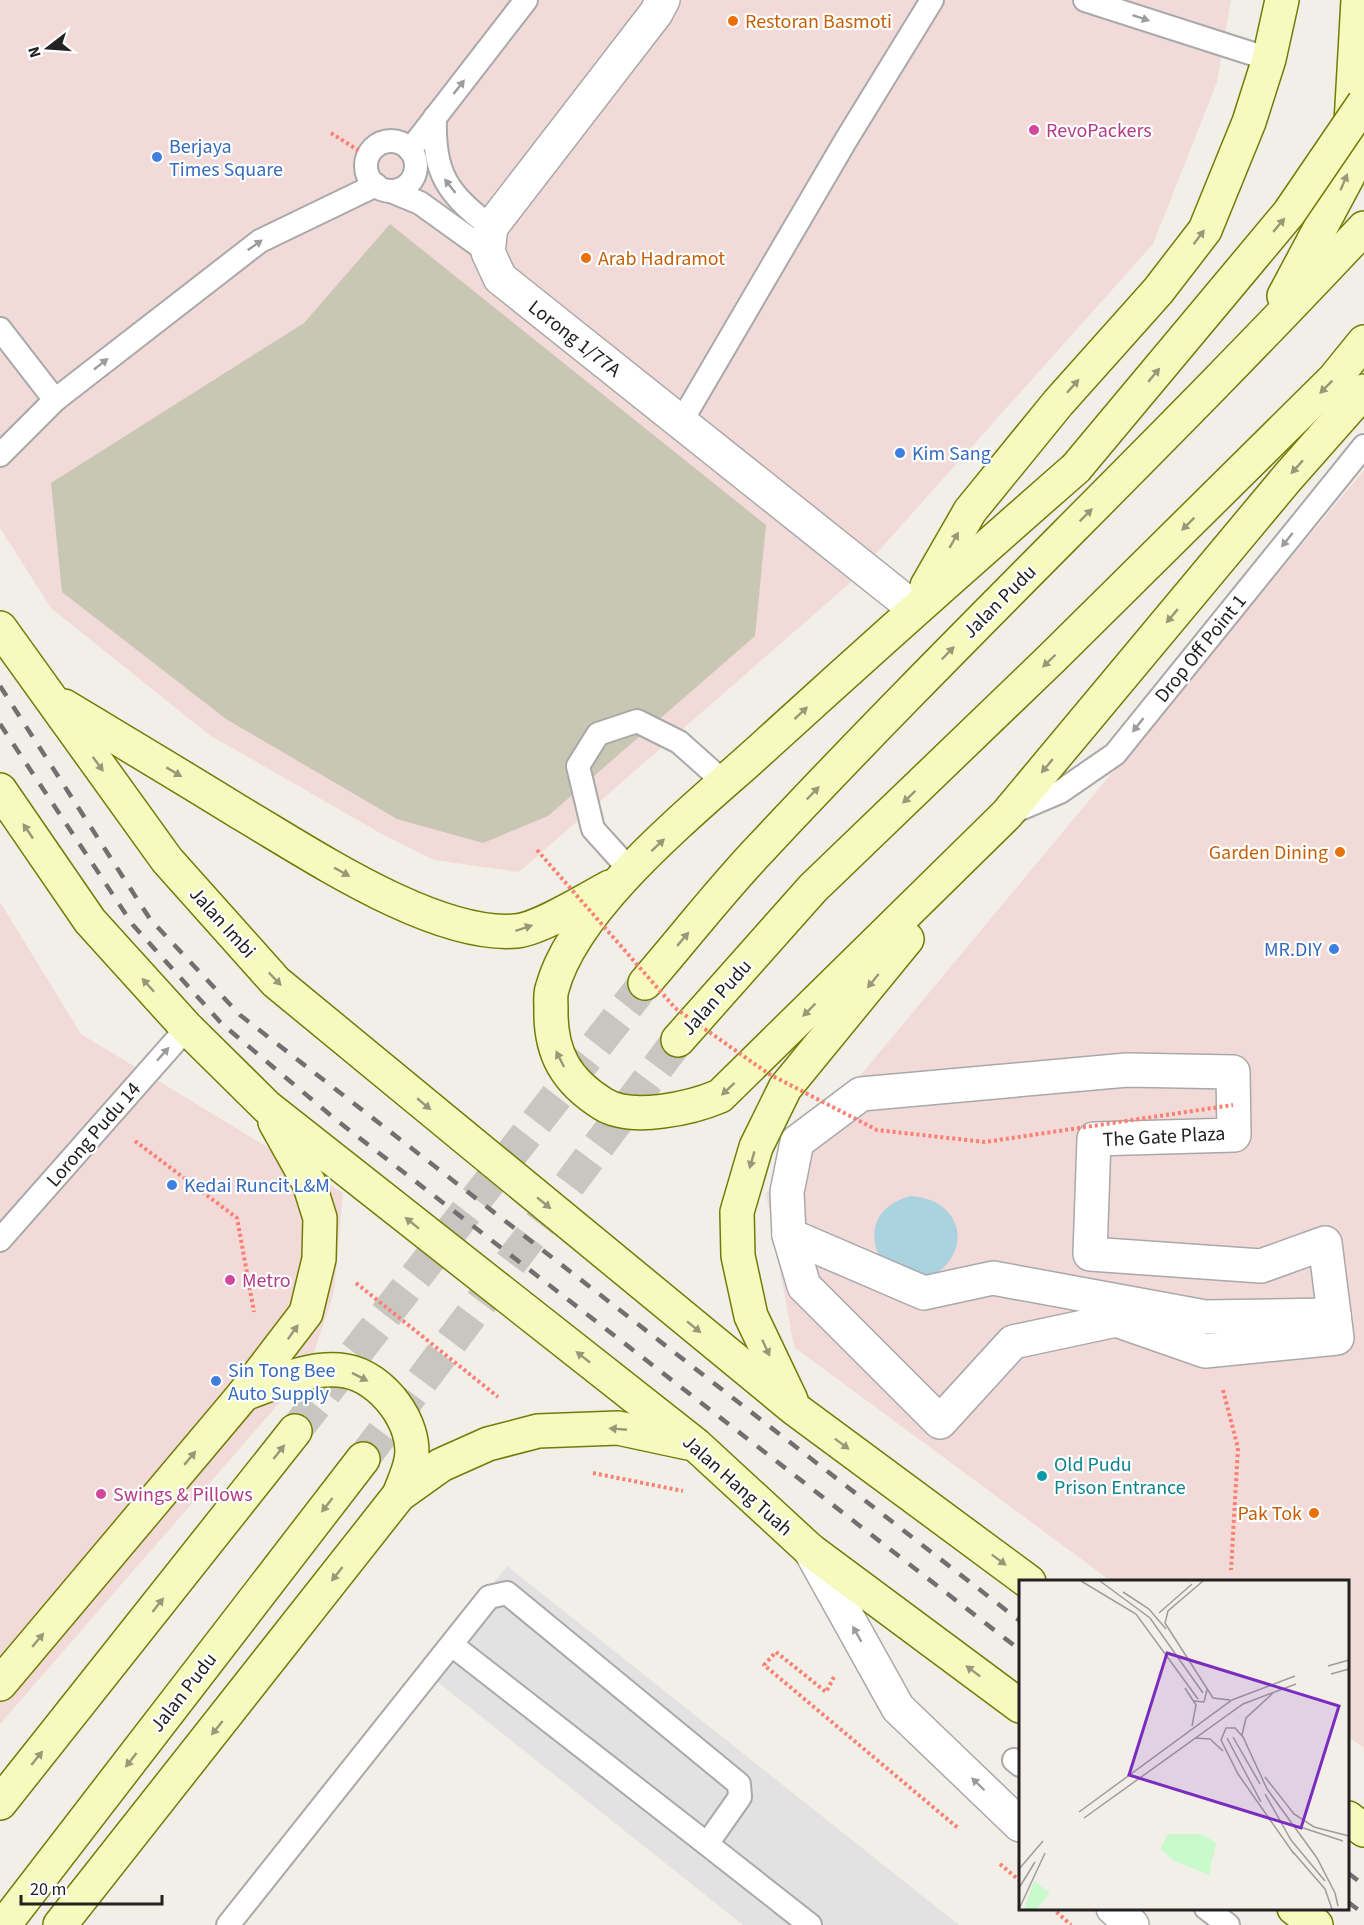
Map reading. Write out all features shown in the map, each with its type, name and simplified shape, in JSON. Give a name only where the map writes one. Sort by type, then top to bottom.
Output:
[{"type":"main road","points":[[915,609],[970,511],[1058,403],[1158,291],[1205,230],[1249,122],[1269,59],[1282,0]]},
{"type":"main road","points":[[1256,344],[1323,226],[1348,176],[1358,0]]},
{"type":"main road","points":[[1364,104],[1289,213],[1076,468],[915,609],[623,877],[567,953],[551,991],[550,1025],[557,1058],[578,1085],[606,1106],[637,1111],[666,1112],[694,1107],[720,1096],[1007,814],[1288,477],[1364,392]]},
{"type":"main road","name":"Jalan Pudu","points":[[645,983],[767,842],[964,636],[1256,344],[1364,228]]},
{"type":"main road","name":"Jalan Pudu","points":[[678,1040],[813,888],[1102,609],[1334,379],[1364,342]]},
{"type":"main road","name":"Jalan Imbi","points":[[0,628],[167,860],[276,982],[795,1410]]},
{"type":"main road","points":[[52,699],[345,875],[422,911],[484,931],[518,931],[561,913],[623,877]]},
{"type":"main road","points":[[0,790],[90,921],[187,1028],[267,1107],[309,1183],[320,1218],[319,1259],[306,1313],[244,1394],[0,1684]]},
{"type":"main road","points":[[955,865],[928,913],[785,1088],[756,1147],[737,1212],[738,1256],[751,1316],[795,1410],[1028,1580]]},
{"type":"main road","name":"Jalan Hang Tuah","points":[[267,1107],[458,1260],[696,1445],[810,1550],[1019,1705]]},
{"type":"main road","points":[[244,1394],[308,1372],[347,1371],[382,1388],[406,1420],[412,1459],[399,1495]]},
{"type":"main road","points":[[60,1925],[399,1495],[441,1465],[488,1444],[538,1431],[618,1428],[696,1445]]},
{"type":"main road","points":[[0,1803],[295,1431]]},
{"type":"main road","name":"Jalan Pudu","points":[[4,1925],[363,1459]]},
{"type":"main road","points":[[1349,1819],[1364,1830]]},
{"type":"main road","points":[[1297,1910],[1316,1925]]},
{"type":"street","points":[[490,239],[656,13],[663,0]]},
{"type":"street","name":"Lorong 1/77A","points":[[490,239],[500,278],[915,609]]},
{"type":"street","name":"The Gate Plaza","points":[[1127,1070],[1233,1072],[1233,1105],[1234,1135],[1094,1139],[1090,1254],[1261,1266],[1325,1243],[1337,1338],[1205,1351],[1116,1320],[1013,1342],[940,1422],[804,1286],[789,1235],[787,1192],[797,1142],[861,1094],[1127,1070]]},
{"type":"street","points":[[789,1235],[924,1293],[993,1278],[1205,1317],[1334,1315]]},
{"type":"street","points":[[1059,1290],[1100,1281]]},
{"type":"street","points":[[810,1550],[898,1708],[1019,1824]]},
{"type":"street","points":[[1115,1910],[1132,1925]]},
{"type":"lane","points":[[410,150],[526,0]]},
{"type":"lane","points":[[681,422],[846,140],[932,0]]},
{"type":"lane","points":[[1085,0],[1269,59]]},
{"type":"lane","points":[[435,117],[434,149],[443,178],[490,239]]},
{"type":"lane","points":[[0,455],[55,400],[260,241],[383,188],[399,190],[411,181],[416,165],[410,150],[403,144],[387,142],[379,144],[368,157],[368,172],[383,188],[420,203],[490,239]]},
{"type":"lane","points":[[0,329],[55,400]]},
{"type":"lane","name":"Drop Off Point 1","points":[[1007,814],[1060,792],[1115,754],[1364,446]]},
{"type":"lane","points":[[623,877],[593,829],[578,766],[598,734],[637,721],[678,742],[724,783]]},
{"type":"lane","name":"Lorong Pudu 14","points":[[0,1240],[187,1028]]},
{"type":"lane","points":[[228,1925],[489,1598],[507,1593],[739,1784],[741,1797],[707,1844]]},
{"type":"lane","points":[[452,1645],[810,1925]]},
{"type":"lane","points":[[1209,1910],[1228,1925]]},
{"type":"path","points":[[332,133],[368,157]]},
{"type":"path","points":[[537,850],[675,1008],[769,1074],[877,1130],[985,1142],[1233,1105]]},
{"type":"path","points":[[132,1138],[237,1218],[255,1317]]},
{"type":"path","points":[[350,1278],[498,1398]]},
{"type":"path","points":[[1213,1351],[1238,1448],[1231,1570]]},
{"type":"path","points":[[592,1472],[688,1492]]},
{"type":"path","points":[[836,1673],[826,1692],[776,1652],[764,1665],[960,1830]]},
{"type":"path","points":[[995,1859],[1019,1880]]},
{"type":"path","points":[[1054,1910],[1071,1925]]},
{"type":"shaded area","points":[[0,0],[1231,0],[1217,82],[1153,244],[850,583],[519,872],[434,860],[380,833],[208,734],[51,608],[0,528]]},
{"type":"shaded area","points":[[390,224],[766,525],[755,636],[548,816],[483,843],[397,819],[226,719],[62,592],[51,483],[304,323]]},
{"type":"shaded area","points":[[1364,470],[1364,1748],[1349,1738],[1349,1580],[1110,1580],[794,1347],[766,1194],[849,1089]]},
{"type":"shaded area","points":[[0,902],[81,1034],[343,1193],[334,1292],[308,1370],[0,1724]]},
{"type":"shaded area","points":[[507,1566],[959,1925],[743,1925],[424,1671]]},
{"type":"water","points":[[910,1196],[929,1200],[943,1207],[952,1218],[957,1231],[957,1245],[951,1258],[940,1270],[924,1280],[885,1267],[875,1244],[874,1233],[881,1215],[897,1201]]},
{"type":"tunnel","points":[[295,1431],[645,983]]},
{"type":"tunnel","points":[[363,1459],[678,1040]]},
{"type":"railway","points":[[0,686],[150,919],[240,1015],[1019,1620]]},
{"type":"railway","points":[[0,724],[133,925],[222,1024],[335,1119],[1019,1649]]},
{"type":"railway","points":[[1349,1874],[1364,1885]]},
{"type":"railway","points":[[1349,1903],[1364,1914]]},
{"type":"place","name":"Restoran Basmoti","points":[[733,21]]},
{"type":"place","name":"RevoPackers","points":[[1034,130]]},
{"type":"place","name":"Berjaya Times Square","points":[[157,157]]},
{"type":"place","name":"Arab Hadramot","points":[[586,258]]},
{"type":"place","name":"Kim Sang","points":[[900,453]]},
{"type":"place","name":"Garden Dining","points":[[1340,852]]},
{"type":"place","name":"MR.DIY","points":[[1334,949]]},
{"type":"place","name":"Kedai Runcit L&M","points":[[172,1185]]},
{"type":"place","name":"Metro","points":[[230,1280]]},
{"type":"place","name":"Sin Tong Bee Auto Supply","points":[[216,1381]]},
{"type":"place","name":"Old Pudu Prison Entrance","points":[[1042,1476]]},
{"type":"place","name":"Swings & Pillows","points":[[101,1494]]},
{"type":"place","name":"Pak Tok","points":[[1314,1513]]}]
